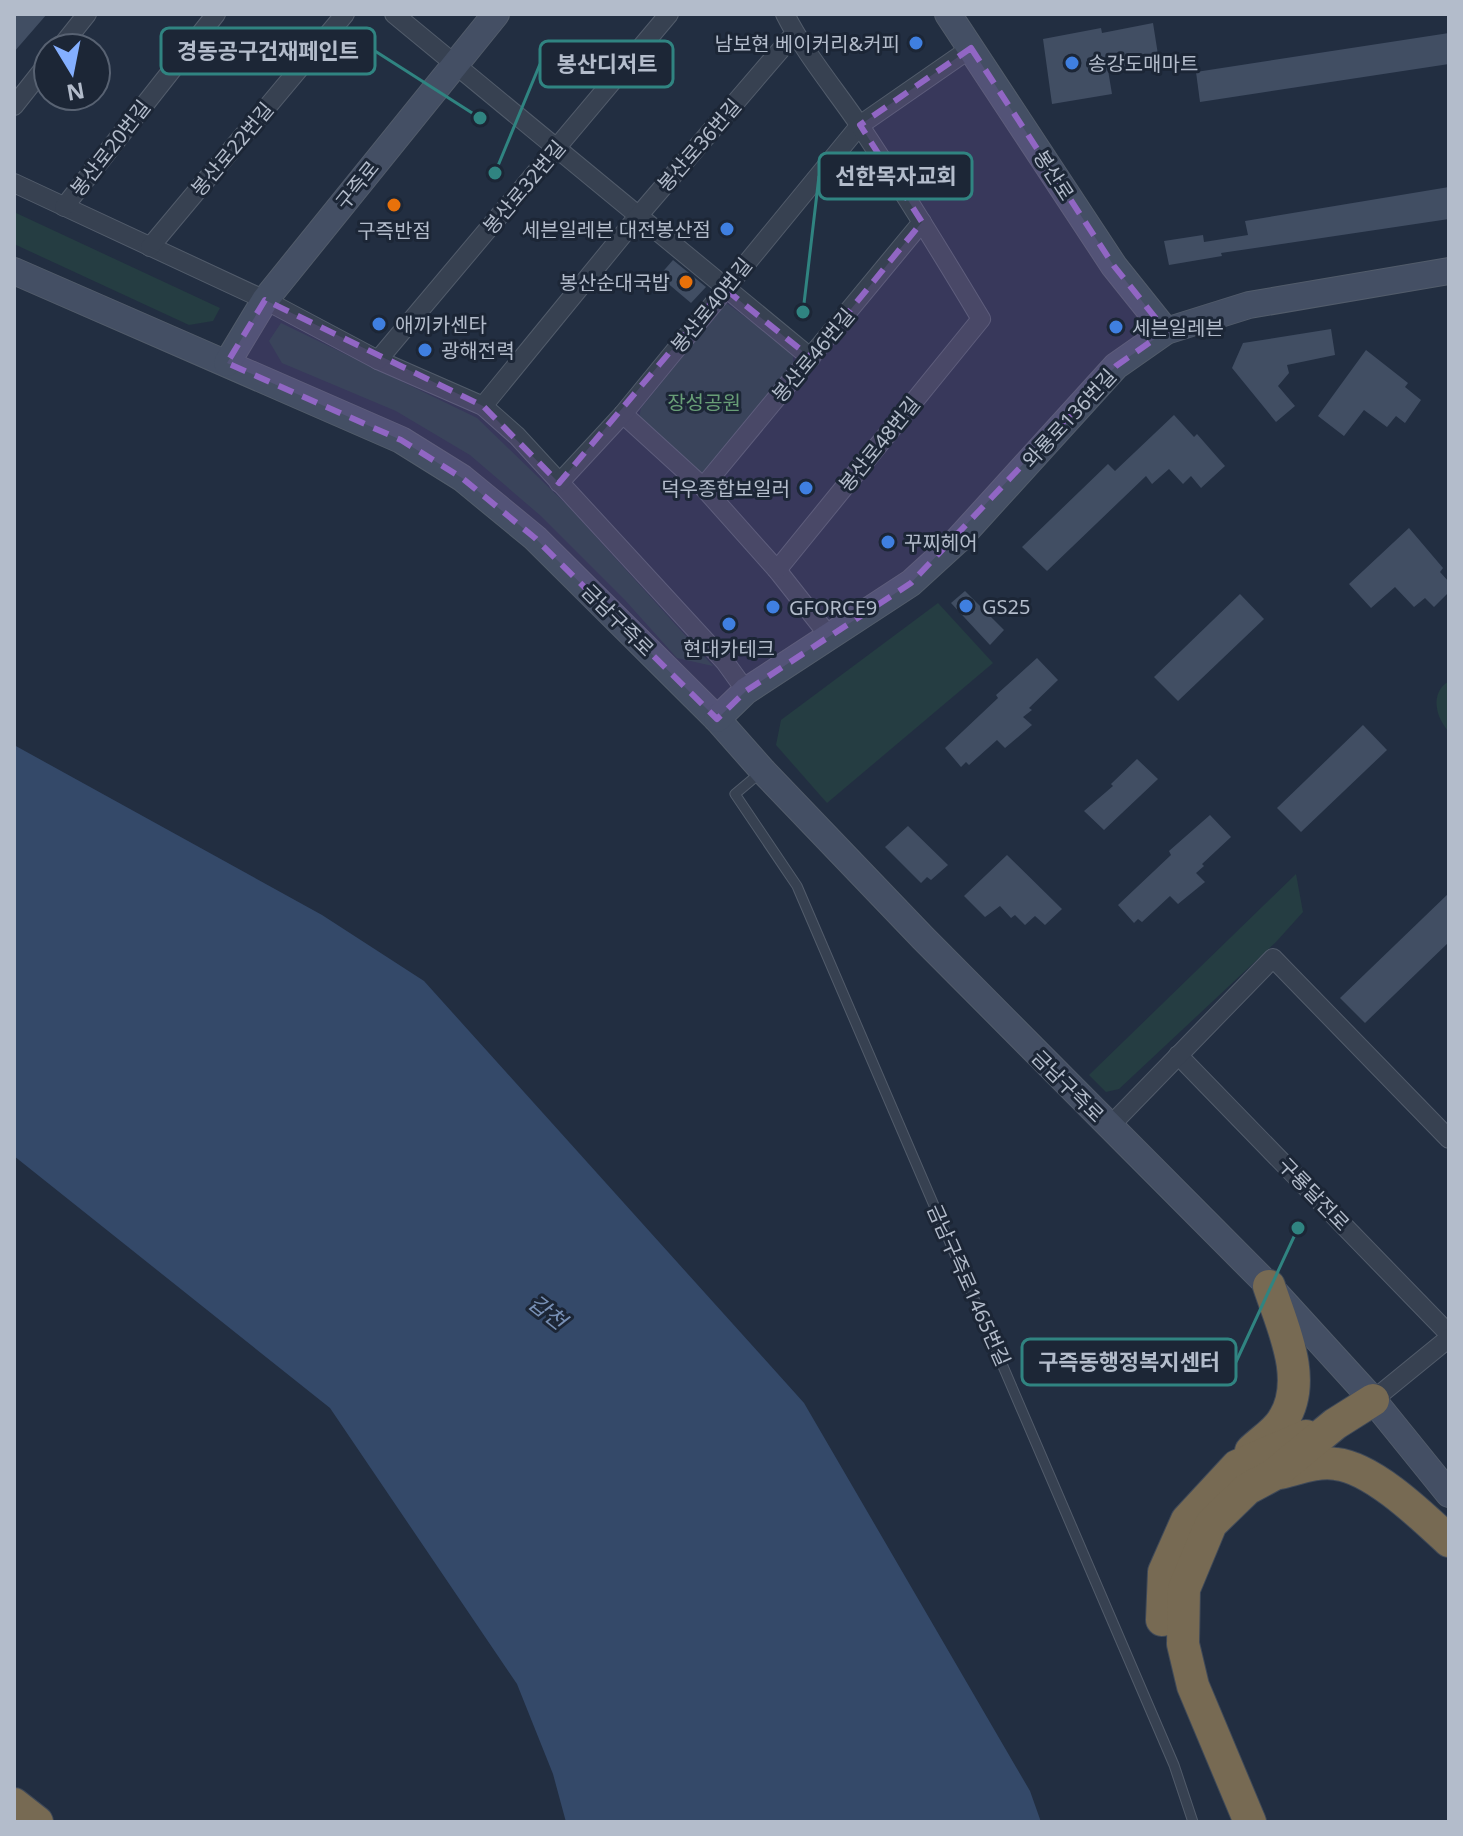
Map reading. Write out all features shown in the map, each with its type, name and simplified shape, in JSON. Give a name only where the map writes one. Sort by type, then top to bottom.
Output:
[{"type":"highway","points":[[1226,1822],[1172,1684],[1162,1646],[1161,1607],[1164,1572],[1187,1520],[1283,1422],[1294,1395],[1291,1353],[1269,1286]]},
{"type":"highway","points":[[1250,1822],[1193,1686],[1183,1644],[1184,1589],[1211,1524],[1247,1489],[1273,1475],[1335,1424],[1373,1400]]},
{"type":"highway","points":[[1237,1466],[1335,1424]]},
{"type":"highway","points":[[1273,1475],[1310,1465],[1337,1464],[1369,1477],[1404,1501],[1449,1541]]},
{"type":"highway","points":[[14,1804],[37,1822]]},
{"type":"main road","name":"구즉로","points":[[227,363],[265,300],[496,14]]},
{"type":"main road","name":"봉산로","points":[[948,14],[1114,266],[1166,331]]},
{"type":"main road","name":"금남구즉로","points":[[14,271],[401,440],[462,478],[535,538],[717,719],[763,771],[1109,1127],[1269,1286],[1373,1400],[1449,1494]]},
{"type":"main road","name":"와룡로136번길","points":[[717,719],[746,691],[911,583],[957,541],[1116,366],[1166,331],[1249,305],[1449,271]]},
{"type":"street","points":[[73,32],[87,14]]},
{"type":"street","name":"봉산로20번길","points":[[64,207],[216,14]]},
{"type":"street","name":"봉산로22번길","points":[[150,247],[345,14]]},
{"type":"street","points":[[394,14],[811,358]]},
{"type":"street","name":"봉산로32번길","points":[[378,360],[669,14]]},
{"type":"street","points":[[785,14],[922,222]]},
{"type":"street","name":"봉산로36번길","points":[[483,406],[639,215],[795,33]]},
{"type":"street","name":"봉산로40번길","points":[[559,483],[623,414],[860,125],[971,48]]},
{"type":"street","points":[[14,106],[32,83]]},
{"type":"street","points":[[14,183],[265,300],[378,360],[483,406],[517,436],[725,662],[746,691]]},
{"type":"street","name":"봉산로48번길","points":[[777,570],[981,319],[922,222]]},
{"type":"street","name":"봉산로46번길","points":[[703,487],[922,222]]},
{"type":"street","points":[[623,414],[703,487],[777,570],[829,636]]},
{"type":"street","name":"금남구즉로","points":[[1109,1127],[1273,958],[1449,1139]]},
{"type":"street","name":"구룡달전로","points":[[1178,1055],[1449,1336],[1373,1400]]},
{"type":"lane","name":"금남구즉로1465번길","points":[[763,771],[735,794],[797,886],[1155,1720],[1193,1822]]},
{"type":"highlighted area","points":[[971,48],[1114,266],[1166,331],[1116,366],[911,583],[746,691],[717,719],[535,538],[462,478],[401,440],[227,363],[265,300],[483,406],[559,483],[724,288],[811,358],[922,222],[860,125]]},
{"type":"green space","points":[[14,212],[220,308],[213,321],[189,325],[14,244]]},
{"type":"green space","name":"장성공원","points":[[726,303],[793,352],[793,363],[706,472],[697,473],[639,419],[641,408]]},
{"type":"green space","points":[[281,323],[477,418],[569,507],[713,666],[677,658],[625,600],[541,516],[470,455],[396,411],[282,363],[269,341]]},
{"type":"green space","points":[[938,603],[993,663],[827,803],[776,745],[781,720]]},
{"type":"green space","points":[[1449,681],[1449,732],[1438,713],[1437,699]]},
{"type":"green space","points":[[1296,874],[1303,912],[1276,942],[1119,1089],[1106,1092],[1089,1075]]},
{"type":"water","name":"갑천","points":[[14,745],[322,915],[424,981],[804,1403],[1030,1791],[1041,1822],[566,1822],[553,1774],[517,1684],[330,1408],[14,1156]]},
{"type":"building","points":[[14,14],[47,14],[14,52]]},
{"type":"building","points":[[1153,23],[1159,61],[1108,70],[1112,94],[1052,104],[1043,39],[1101,28],[1102,33]]},
{"type":"building","points":[[1449,33],[1449,64],[1200,102],[1196,72]]},
{"type":"building","points":[[1449,187],[1449,219],[1221,253],[1222,256],[1169,265],[1164,241],[1203,235],[1204,242],[1248,235],[1245,221]]},
{"type":"building","name":"봉산순대국밥","points":[[673,260],[706,287],[691,303],[659,276]]},
{"type":"building","points":[[1331,329],[1335,355],[1287,365],[1289,373],[1278,386],[1295,406],[1276,422],[1232,368],[1243,343]]},
{"type":"building","points":[[1366,350],[1408,383],[1405,387],[1421,400],[1405,423],[1396,416],[1387,427],[1364,410],[1344,436],[1318,416]]},
{"type":"building","points":[[1174,415],[1194,437],[1197,434],[1225,466],[1201,488],[1191,476],[1183,484],[1169,469],[1152,484],[1146,476],[1047,571],[1022,547],[1108,464],[1115,471]]},
{"type":"building","points":[[1409,528],[1443,568],[1440,572],[1449,582],[1449,592],[1434,607],[1425,598],[1414,607],[1395,587],[1371,608],[1349,584]]},
{"type":"building","points":[[965,591],[1004,630],[990,645],[951,603]]},
{"type":"building","points":[[1240,594],[1264,619],[1178,701],[1154,677]]},
{"type":"building","points":[[1037,658],[1058,680],[1023,717],[1032,725],[1005,748],[997,740],[969,765],[966,762],[961,767],[945,748]]},
{"type":"building","points":[[1363,725],[1387,750],[1301,832],[1277,808]]},
{"type":"building","points":[[1137,759],[1158,779],[1104,830],[1084,811],[1113,786],[1111,784]]},
{"type":"building","points":[[1210,815],[1231,837],[1196,873],[1205,882],[1178,904],[1170,896],[1142,922],[1138,919],[1134,923],[1118,905],[1171,855],[1169,851]]},
{"type":"building","points":[[908,826],[948,865],[931,880],[927,877],[921,883],[885,847]]},
{"type":"building","points":[[1007,855],[1062,909],[1045,925],[1035,916],[1025,925],[1015,915],[1011,918],[1000,906],[985,917],[964,896]]},
{"type":"building","points":[[1449,893],[1449,942],[1365,1023],[1340,998]]},
{"type":"place","name":"남보현 베이커리&커피","points":[[916,43]]},
{"type":"place","name":"송강도매마트","points":[[1072,63]]},
{"type":"place","name":"경동공구건재페인트","points":[[480,118]]},
{"type":"place","name":"봉산디저트","points":[[495,173]]},
{"type":"place","name":"구즉반점","points":[[394,205]]},
{"type":"place","name":"세븐일레븐 대전봉산점","points":[[727,229]]},
{"type":"place","name":"봉산순대국밥","points":[[686,282]]},
{"type":"place","name":"선한목자교회","points":[[803,312]]},
{"type":"place","name":"애끼카센타","points":[[379,324]]},
{"type":"place","name":"세븐일레븐","points":[[1116,327]]},
{"type":"place","name":"광해전력","points":[[425,350]]},
{"type":"place","name":"덕우종합보일러","points":[[806,488]]},
{"type":"place","name":"꾸찌헤어","points":[[888,542]]},
{"type":"place","name":"GS25","points":[[966,606]]},
{"type":"place","name":"GFORCE9","points":[[773,607]]},
{"type":"place","name":"현대카테크","points":[[729,624]]},
{"type":"place","name":"구즉동행정복지센터","points":[[1298,1228]]}]
